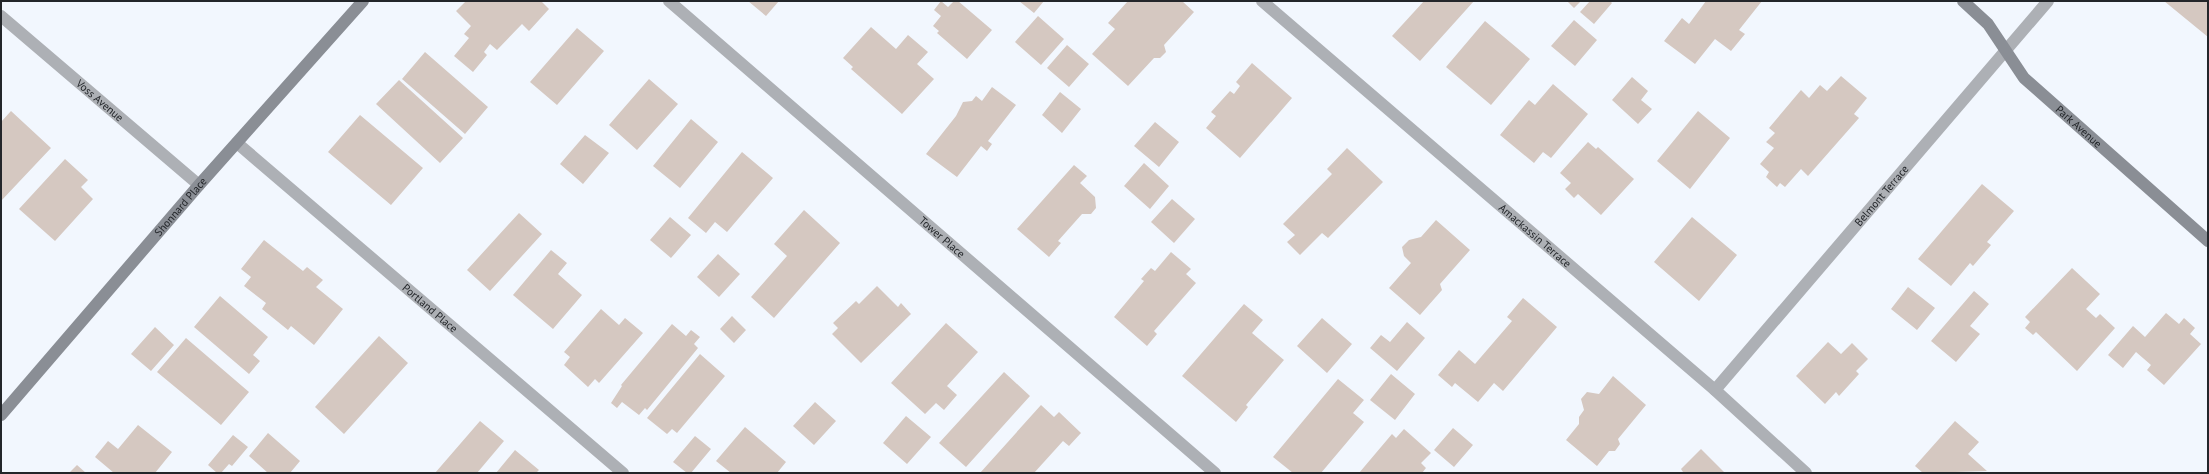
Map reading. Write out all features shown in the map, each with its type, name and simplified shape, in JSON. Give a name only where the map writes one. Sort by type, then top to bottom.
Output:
[{"type":"street","name":"Shonnard Place","points":[[1,415],[199,185],[363,1]]},
{"type":"street","name":"Tower Place","points":[[669,1],[1215,473]]},
{"type":"street","name":"Amackassin Terrace","points":[[1262,1],[1715,390],[1806,473]]},
{"type":"street","name":"Park Avenue","points":[[1963,1],[1988,24],[2024,78],[2208,241]]},
{"type":"street","name":"Belmont Terrace","points":[[1715,390],[2048,1]]},
{"type":"street","name":"Voss Avenue","points":[[1,16],[199,185]]},
{"type":"street","name":"Portland Place","points":[[237,143],[623,473]]},
{"type":"building","points":[[466,1],[541,1],[549,9],[529,31],[522,24],[497,50],[490,44],[484,52],[487,55],[473,72],[454,56],[469,38],[464,34],[471,26],[456,11]]},
{"type":"building","points":[[748,1],[779,1],[766,16]]},
{"type":"building","points":[[941,1],[948,7],[954,1],[958,1],[992,30],[967,59],[937,33],[939,31],[933,26],[941,16],[934,10]]},
{"type":"building","points":[[1019,1],[1044,1],[1034,13]]},
{"type":"building","points":[[1128,1],[1182,1],[1194,12],[1164,45],[1166,52],[1160,58],[1154,58],[1128,86],[1092,54],[1115,29],[1108,23]]},
{"type":"building","points":[[1424,1],[1474,1],[1420,61],[1392,36]]},
{"type":"building","points":[[1567,1],[1581,1],[1574,8]]},
{"type":"building","points":[[1590,1],[1610,1],[1612,3],[1594,24],[1580,12]]},
{"type":"building","points":[[1706,1],[1762,1],[1739,30],[1745,34],[1731,51],[1715,39],[1695,64],[1664,41],[1682,18],[1689,24]]},
{"type":"building","points":[[2164,1],[2208,1],[2208,37]]},
{"type":"building","points":[[1038,16],[1064,39],[1041,65],[1015,42]]},
{"type":"building","points":[[1574,20],[1597,40],[1575,66],[1551,46]]},
{"type":"building","points":[[1485,21],[1530,59],[1491,105],[1446,67]]},
{"type":"building","points":[[871,27],[896,49],[908,35],[928,52],[917,64],[934,79],[902,114],[851,69],[853,67],[843,58]]},
{"type":"building","points":[[577,28],[604,51],[557,105],[530,82]]},
{"type":"building","points":[[1067,45],[1089,64],[1069,87],[1047,68]]},
{"type":"building","points":[[425,52],[488,107],[465,134],[402,79]]},
{"type":"building","points":[[1252,63],[1292,98],[1240,158],[1206,128],[1216,116],[1211,112],[1230,91],[1234,94],[1240,86],[1236,82]]},
{"type":"building","points":[[1841,76],[1867,98],[1854,114],[1859,118],[1808,176],[1801,169],[1785,187],[1780,183],[1777,187],[1766,177],[1769,172],[1760,164],[1774,148],[1766,142],[1775,133],[1769,128],[1801,90],[1809,98],[1820,85],[1827,91]]},
{"type":"building","points":[[1632,77],[1648,91],[1641,100],[1652,109],[1638,124],[1612,100]]},
{"type":"building","points":[[649,79],[678,104],[637,150],[609,125]]},
{"type":"building","points":[[399,80],[463,138],[440,163],[376,104]]},
{"type":"building","points":[[1553,84],[1588,114],[1551,158],[1543,152],[1534,163],[1500,135],[1529,100],[1535,105]]},
{"type":"building","points":[[992,87],[1016,105],[988,141],[992,144],[987,151],[981,146],[957,177],[926,154],[956,116],[963,102],[972,101],[976,96],[982,101]]},
{"type":"building","points":[[1060,92],[1081,109],[1062,133],[1042,115]]},
{"type":"building","points":[[11,111],[51,148],[1,201],[1,122]]},
{"type":"building","points":[[1698,111],[1730,138],[1690,189],[1657,161]]},
{"type":"building","points":[[360,115],[423,168],[391,205],[328,152]]},
{"type":"building","points":[[691,119],[718,142],[680,188],[653,166]]},
{"type":"building","points":[[1155,122],[1179,142],[1159,167],[1134,146]]},
{"type":"building","points":[[585,135],[609,153],[583,184],[560,164]]},
{"type":"building","points":[[1588,142],[1596,149],[1598,147],[1634,179],[1601,215],[1578,194],[1574,198],[1565,189],[1571,183],[1560,173]]},
{"type":"building","points":[[1347,148],[1383,182],[1328,238],[1322,233],[1300,255],[1287,242],[1295,235],[1283,224],[1332,174],[1327,169]]},
{"type":"building","points":[[742,152],[773,178],[727,232],[715,222],[706,233],[688,218]]},
{"type":"building","points":[[65,159],[88,180],[81,187],[93,199],[55,241],[19,209]]},
{"type":"building","points":[[1144,163],[1169,186],[1150,209],[1124,186]]},
{"type":"building","points":[[1074,165],[1087,176],[1080,183],[1095,197],[1096,208],[1091,214],[1082,214],[1058,241],[1061,243],[1049,257],[1017,229]]},
{"type":"building","points":[[1982,184],[2014,211],[1987,242],[1991,245],[1973,266],[1970,263],[1951,286],[1918,259]]},
{"type":"building","points":[[1172,199],[1195,219],[1174,243],[1151,222]]},
{"type":"building","points":[[804,210],[840,243],[774,318],[751,297],[787,256],[774,244]]},
{"type":"building","points":[[519,213],[542,234],[490,291],[467,270]]},
{"type":"building","points":[[670,217],[691,235],[671,258],[650,240]]},
{"type":"building","points":[[1692,217],[1737,255],[1699,301],[1654,262]]},
{"type":"building","points":[[1436,220],[1470,250],[1440,284],[1442,290],[1420,315],[1389,288],[1411,263],[1404,256],[1402,247],[1409,240],[1421,237]]},
{"type":"building","points":[[264,240],[303,271],[307,267],[323,280],[316,287],[343,309],[314,345],[291,326],[288,330],[262,309],[266,303],[244,286],[251,277],[241,269]]},
{"type":"building","points":[[551,250],[567,263],[558,274],[582,295],[553,329],[513,295]]},
{"type":"building","points":[[1171,252],[1191,269],[1186,274],[1196,283],[1154,331],[1157,334],[1147,346],[1114,317],[1144,281],[1141,279],[1151,268],[1155,271]]},
{"type":"building","points":[[718,254],[740,274],[719,297],[697,277]]},
{"type":"building","points":[[2072,268],[2100,294],[2086,309],[2096,318],[2100,314],[2115,328],[2077,371],[2036,332],[2033,335],[2025,328],[2030,322],[2025,317]]},
{"type":"building","points":[[877,286],[898,307],[901,303],[911,314],[861,363],[832,334],[838,328],[833,323],[856,301],[859,304]]},
{"type":"building","points":[[1908,287],[1935,308],[1917,330],[1891,309]]},
{"type":"building","points":[[1974,291],[1989,304],[1970,326],[1980,334],[1956,362],[1931,341]]},
{"type":"building","points":[[220,296],[268,337],[253,355],[260,361],[249,374],[194,327]]},
{"type":"building","points":[[1523,298],[1557,327],[1503,391],[1494,383],[1478,402],[1455,383],[1452,387],[1438,375],[1459,350],[1475,364],[1512,321],[1507,317]]},
{"type":"building","points":[[1244,304],[1263,320],[1252,333],[1284,360],[1246,405],[1248,407],[1236,422],[1182,376]]},
{"type":"building","points":[[601,309],[619,325],[625,318],[643,333],[599,383],[595,379],[588,387],[564,365],[570,357],[564,352]]},
{"type":"building","points":[[2166,313],[2179,324],[2184,318],[2195,328],[2190,334],[2201,344],[2164,385],[2147,370],[2151,365],[2136,352],[2123,368],[2108,355],[2133,326],[2145,337]]},
{"type":"building","points":[[732,316],[746,330],[734,343],[720,329]]},
{"type":"building","points":[[1322,318],[1352,344],[1327,373],[1297,346]]},
{"type":"building","points":[[1407,322],[1425,338],[1397,371],[1370,348],[1381,335],[1390,342]]},
{"type":"building","points":[[946,323],[978,352],[947,386],[957,395],[944,410],[936,403],[925,414],[891,383]]},
{"type":"building","points":[[672,324],[686,336],[691,330],[700,337],[694,344],[698,348],[647,410],[645,408],[639,415],[622,402],[617,408],[611,403],[622,386],[621,385]]},
{"type":"building","points":[[155,327],[174,345],[151,371],[131,354]]},
{"type":"building","points":[[379,336],[408,363],[344,434],[315,407]]},
{"type":"building","points":[[186,338],[249,392],[221,425],[157,372]]},
{"type":"building","points":[[1828,342],[1841,354],[1852,343],[1868,359],[1856,371],[1859,374],[1839,396],[1836,392],[1825,404],[1796,376]]},
{"type":"building","points":[[700,354],[725,376],[677,433],[672,429],[667,434],[647,418]]},
{"type":"building","points":[[1004,372],[1030,396],[966,467],[939,443]]},
{"type":"building","points":[[1391,374],[1415,394],[1395,420],[1370,400]]},
{"type":"building","points":[[1613,376],[1646,405],[1618,439],[1620,444],[1615,451],[1609,451],[1597,466],[1566,440],[1579,424],[1579,417],[1584,410],[1581,399],[1587,392],[1599,394]]},
{"type":"building","points":[[1338,379],[1364,400],[1353,413],[1364,422],[1321,473],[1293,473],[1273,457]]},
{"type":"building","points":[[815,402],[836,421],[814,445],[793,426]]},
{"type":"building","points":[[1041,405],[1054,417],[1059,412],[1081,433],[1069,446],[1063,441],[1034,473],[980,473]]},
{"type":"building","points":[[906,416],[931,437],[907,464],[883,443]]},
{"type":"building","points":[[480,421],[504,441],[477,473],[435,473]]},
{"type":"building","points":[[1955,421],[1979,442],[1968,454],[1987,471],[1923,473],[1915,466]]},
{"type":"building","points":[[138,425],[172,452],[155,473],[114,473],[95,457],[108,441],[118,449]]},
{"type":"building","points":[[745,427],[786,462],[777,473],[731,473],[716,461]]},
{"type":"building","points":[[1453,428],[1473,445],[1454,467],[1434,450]]},
{"type":"building","points":[[1404,429],[1431,453],[1421,463],[1426,468],[1422,473],[1359,473],[1392,434],[1396,438]]},
{"type":"building","points":[[268,433],[300,461],[290,473],[268,473],[249,456]]},
{"type":"building","points":[[233,435],[248,447],[232,466],[229,464],[221,473],[217,473],[208,465]]},
{"type":"building","points":[[695,436],[711,449],[691,473],[687,473],[673,462]]},
{"type":"building","points":[[1701,449],[1725,473],[1682,473],[1683,472],[1681,469]]},
{"type":"building","points":[[515,450],[539,470],[536,473],[496,473]]},
{"type":"building","points":[[77,465],[86,473],[69,473]]}]
